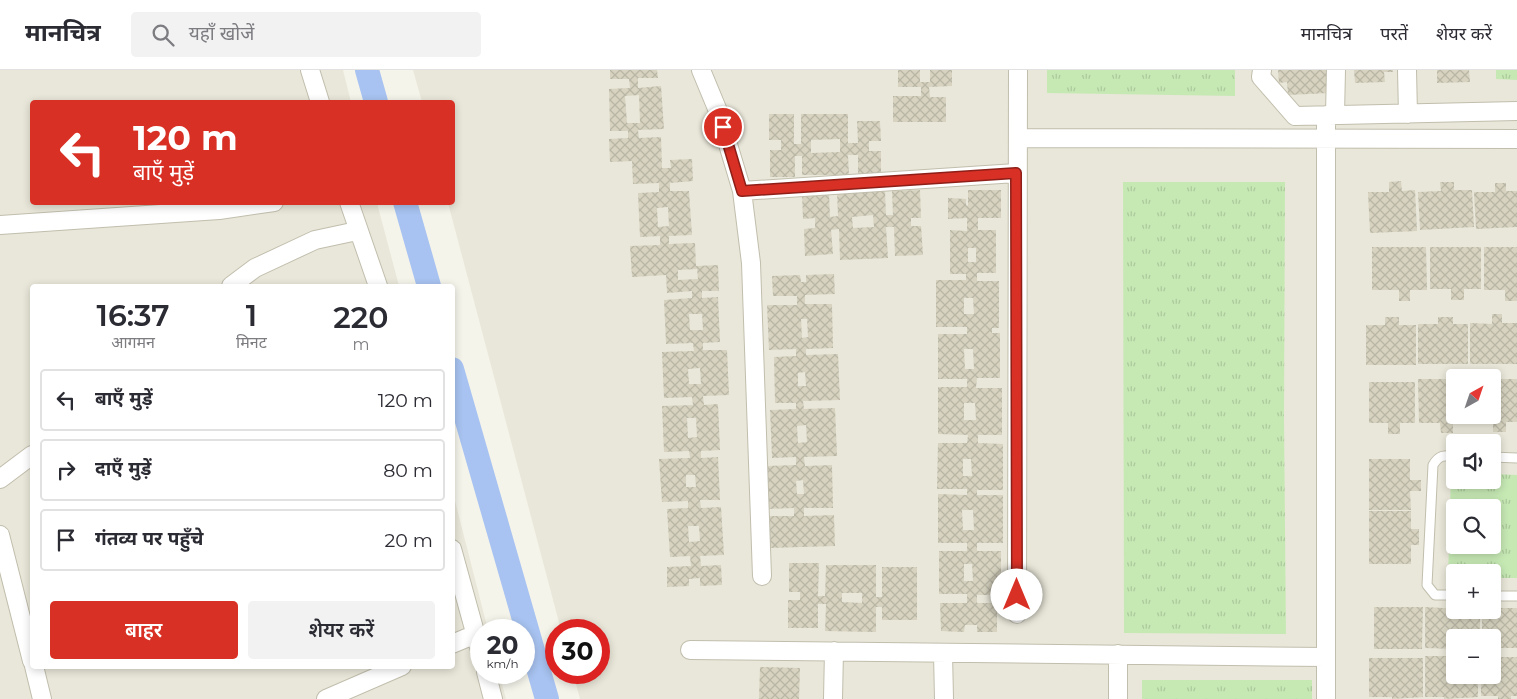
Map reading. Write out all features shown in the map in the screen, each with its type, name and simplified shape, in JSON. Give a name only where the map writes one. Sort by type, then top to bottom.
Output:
[{"type":"street","points":[[310,70],[319,100]]},
{"type":"street","points":[[701,70],[718,111],[742,191],[750,263],[762,576]]},
{"type":"street","points":[[1017,614],[1016,173],[1018,70]]},
{"type":"street","points":[[1262,70],[1261,77],[1295,116],[1517,111]]},
{"type":"street","points":[[1326,699],[1325,139],[1331,115],[1336,70]]},
{"type":"street","points":[[1407,70],[1408,114]]},
{"type":"street","points":[[1018,138],[1517,139]]},
{"type":"street","points":[[742,191],[1016,173]]},
{"type":"street","points":[[0,225],[219,210],[253,205]]},
{"type":"street","points":[[350,205],[357,231],[377,284]]},
{"type":"street","points":[[234,284],[255,268],[314,240],[357,231]]},
{"type":"street","points":[[0,479],[30,456]]},
{"type":"street","points":[[0,536],[30,653]]},
{"type":"street","points":[[455,560],[472,619]]},
{"type":"street","points":[[455,643],[470,636]]},
{"type":"street","points":[[690,650],[1326,656]]},
{"type":"street","points":[[833,699],[834,651]]},
{"type":"street","points":[[943,652],[944,699]]},
{"type":"street","points":[[1118,654],[1118,699]]},
{"type":"street","points":[[35,669],[42,699]]},
{"type":"street","points":[[326,699],[395,669]]},
{"type":"street","points":[[489,684],[493,699]]},
{"type":"lane","points":[[1446,455],[1442,455],[1437,459],[1434,465],[1427,586],[1435,595],[1446,595]]},
{"type":"lane","points":[[1501,457],[1517,458]]},
{"type":"lane","points":[[1501,596],[1517,596]]},
{"type":"shaded area","points":[[0,70],[343,70],[350,100],[30,100],[30,205],[378,205],[398,284],[30,284],[30,669],[455,669],[455,501],[485,619],[470,619],[470,684],[502,684],[506,699],[0,699]]},
{"type":"shaded area","points":[[413,70],[1517,70],[1517,699],[580,699],[576,684],[610,684],[610,619],[558,619],[449,205],[455,205],[455,100],[421,100]]},
{"type":"green space","points":[[1047,70],[1235,70],[1235,96],[1047,93]]},
{"type":"green space","points":[[1496,70],[1517,70],[1517,80],[1496,79]]},
{"type":"green space","points":[[1123,182],[1285,182],[1284,418],[1286,634],[1124,633]]},
{"type":"green space","points":[[1501,474],[1517,475],[1517,578],[1501,578],[1501,564],[1448,564],[1449,554],[1501,554],[1501,499],[1450,499],[1451,489],[1501,489]]},
{"type":"green space","points":[[1142,680],[1312,680],[1312,699],[1142,699]]},
{"type":"building","points":[[610,70],[657,70],[658,78],[638,78],[638,88],[661,86],[664,129],[638,130],[639,138],[661,137],[662,168],[671,168],[670,160],[692,159],[693,181],[670,183],[670,191],[689,191],[692,235],[669,236],[669,244],[695,243],[696,266],[718,265],[719,291],[702,291],[702,298],[718,297],[720,342],[703,343],[703,350],[727,350],[729,395],[703,396],[704,405],[718,404],[720,450],[701,451],[701,458],[718,457],[720,500],[700,500],[701,508],[721,507],[724,555],[700,556],[701,566],[721,565],[722,585],[700,586],[700,578],[689,579],[689,586],[667,587],[667,567],[691,566],[690,556],[670,557],[667,509],[688,508],[688,501],[662,502],[659,459],[690,458],[689,451],[664,452],[662,406],[693,405],[692,397],[664,398],[662,352],[694,351],[693,343],[666,344],[664,300],[692,298],[692,291],[667,293],[666,275],[632,277],[630,246],[660,245],[660,236],[640,237],[638,193],[659,192],[659,183],[633,184],[632,161],[610,162],[609,139],[628,138],[628,131],[610,131],[609,89],[630,88],[629,79],[610,79]],"holes":[[[639,95],[640,123],[627,123],[625,96]],[[668,207],[669,226],[658,227],[657,208]],[[697,269],[698,279],[678,280],[678,270]],[[689,314],[702,314],[703,330],[690,330]],[[700,368],[701,384],[689,384],[688,369]],[[687,418],[696,418],[697,437],[688,438]],[[686,475],[695,475],[696,487],[686,487]],[[688,526],[699,526],[700,541],[689,542]]]},
{"type":"building","points":[[898,70],[920,70],[920,82],[930,82],[930,70],[952,70],[952,86],[929,87],[930,97],[946,97],[946,122],[893,122],[893,96],[921,96],[921,87],[898,87]]},
{"type":"building","points":[[1278,70],[1328,70],[1329,93],[1288,95],[1287,82],[1279,83]]},
{"type":"building","points":[[1354,70],[1393,70],[1393,72],[1384,72],[1385,82],[1355,83]]},
{"type":"building","points":[[1437,70],[1469,70],[1470,82],[1437,83]]},
{"type":"building","points":[[769,114],[794,114],[794,144],[801,144],[801,114],[848,114],[848,143],[858,143],[857,121],[880,121],[881,141],[869,141],[869,151],[881,151],[881,179],[858,179],[858,155],[848,155],[849,175],[802,175],[802,156],[795,156],[795,177],[770,177],[770,150],[781,150],[781,140],[769,140]],"holes":[[[840,139],[840,152],[811,153],[811,140]]]},
{"type":"building","points":[[1401,181],[1402,191],[1415,190],[1417,231],[1370,233],[1368,192],[1389,192],[1389,182]]},
{"type":"building","points":[[1440,182],[1454,182],[1454,190],[1472,190],[1474,227],[1420,230],[1418,192],[1441,191]]},
{"type":"building","points":[[1495,183],[1506,183],[1506,191],[1517,191],[1517,227],[1476,229],[1474,192],[1495,192]]},
{"type":"building","points":[[920,190],[921,218],[911,218],[911,226],[921,226],[923,255],[895,256],[894,227],[886,227],[888,258],[840,260],[839,229],[831,230],[833,254],[805,256],[804,229],[815,228],[815,218],[803,219],[802,195],[829,193],[830,217],[838,216],[837,193],[885,191],[886,215],[893,215],[892,191]],"holes":[[[873,215],[874,227],[853,228],[852,217]]]},
{"type":"building","points":[[968,190],[1001,190],[1001,218],[978,218],[978,230],[996,230],[996,273],[977,273],[977,281],[999,281],[999,328],[992,328],[992,333],[1000,333],[1000,378],[977,378],[976,388],[1002,388],[1002,435],[978,435],[978,443],[1003,444],[1003,490],[977,490],[977,495],[1003,495],[1003,543],[977,543],[977,551],[1001,551],[1001,595],[977,595],[977,603],[997,603],[997,632],[977,632],[977,625],[965,625],[964,632],[941,631],[940,603],[967,603],[967,594],[939,594],[939,551],[967,551],[967,543],[938,543],[938,494],[967,495],[967,489],[937,489],[938,443],[967,443],[968,435],[938,434],[938,387],[967,387],[967,379],[938,379],[938,334],[967,334],[967,327],[936,327],[936,280],[966,280],[966,274],[950,274],[950,230],[967,231],[967,218],[948,219],[948,198],[966,199],[966,205],[968,206]],"holes":[[[968,248],[976,248],[976,262],[968,262]],[[964,298],[973,298],[974,314],[964,314]],[[964,349],[973,349],[974,369],[965,369]],[[964,403],[975,403],[976,420],[964,420]],[[963,459],[971,459],[972,476],[963,476]],[[962,510],[973,510],[974,530],[963,530]],[[964,564],[972,564],[973,581],[964,581]]]},
{"type":"building","points":[[1372,247],[1426,247],[1427,290],[1410,290],[1410,301],[1399,301],[1399,290],[1372,290]]},
{"type":"building","points":[[1430,247],[1481,247],[1481,289],[1464,289],[1464,300],[1451,300],[1451,289],[1430,289]]},
{"type":"building","points":[[1484,247],[1517,247],[1517,301],[1505,301],[1505,290],[1484,290]]},
{"type":"building","points":[[834,274],[835,294],[805,295],[805,304],[832,304],[833,348],[806,349],[806,355],[838,354],[840,400],[803,401],[804,409],[835,408],[837,456],[804,457],[805,466],[832,465],[833,508],[804,508],[804,516],[834,515],[835,546],[769,548],[768,516],[794,516],[794,508],[768,509],[767,466],[796,465],[796,457],[772,458],[770,410],[796,409],[796,403],[775,403],[774,357],[796,356],[796,349],[769,350],[767,305],[797,305],[797,296],[773,296],[772,276],[800,275],[801,282],[806,282],[806,275]],"holes":[[[801,319],[807,319],[808,337],[802,338]],[[805,372],[806,386],[798,386],[798,373]],[[806,425],[807,442],[798,443],[797,426]],[[803,480],[804,494],[797,494],[796,481]]]},
{"type":"building","points":[[1492,314],[1502,314],[1502,323],[1517,323],[1517,364],[1470,364],[1470,323],[1492,324]]},
{"type":"building","points":[[1385,317],[1399,317],[1399,325],[1416,325],[1416,365],[1366,365],[1366,325],[1385,325]]},
{"type":"building","points":[[1438,317],[1453,317],[1453,324],[1468,324],[1468,364],[1418,364],[1418,324],[1438,324]]},
{"type":"building","points":[[1418,379],[1446,379],[1446,424],[1453,424],[1453,433],[1441,433],[1440,423],[1419,423]]},
{"type":"building","points":[[1501,379],[1517,379],[1517,422],[1506,422],[1506,432],[1493,432],[1493,424],[1501,424]]},
{"type":"building","points":[[1369,382],[1415,382],[1415,423],[1400,423],[1400,434],[1388,434],[1388,423],[1369,423]]},
{"type":"building","points":[[1369,459],[1410,459],[1410,480],[1421,480],[1421,491],[1410,491],[1411,510],[1369,510]]},
{"type":"building","points":[[1369,511],[1411,511],[1411,529],[1419,529],[1419,545],[1411,545],[1411,564],[1369,564]]},
{"type":"building","points":[[789,563],[819,563],[818,596],[825,596],[826,565],[876,565],[876,597],[882,597],[882,567],[917,567],[917,620],[882,620],[882,607],[876,607],[876,632],[825,631],[826,604],[818,604],[818,628],[788,628],[788,600],[800,600],[800,592],[789,592]],"holes":[[[842,593],[862,593],[862,603],[842,602]]]},
{"type":"building","points":[[1374,607],[1423,607],[1422,649],[1374,649]]},
{"type":"building","points":[[1425,607],[1446,608],[1446,619],[1480,619],[1480,629],[1446,629],[1446,649],[1425,648]]},
{"type":"building","points":[[1501,608],[1517,608],[1517,648],[1501,648],[1501,629],[1482,629],[1482,619],[1501,619]]},
{"type":"building","points":[[1425,656],[1446,656],[1446,684],[1478,684],[1478,697],[1444,699],[1444,697],[1425,697]]},
{"type":"building","points":[[1501,657],[1517,657],[1517,696],[1511,696],[1511,699],[1498,699],[1498,696],[1481,696],[1481,684],[1501,684]]},
{"type":"building","points":[[1369,658],[1423,658],[1423,697],[1392,699],[1392,697],[1369,697]]},
{"type":"building","points":[[760,667],[800,668],[799,699],[759,699]]},
{"type":"waterway","points":[[367,70],[375,100]]},
{"type":"waterway","points":[[406,205],[428,284]]},
{"type":"waterway","points":[[455,379],[547,699]]},
{"type":"route","points":[[723,127],[742,191],[1016,173],[1017,595]]}]
